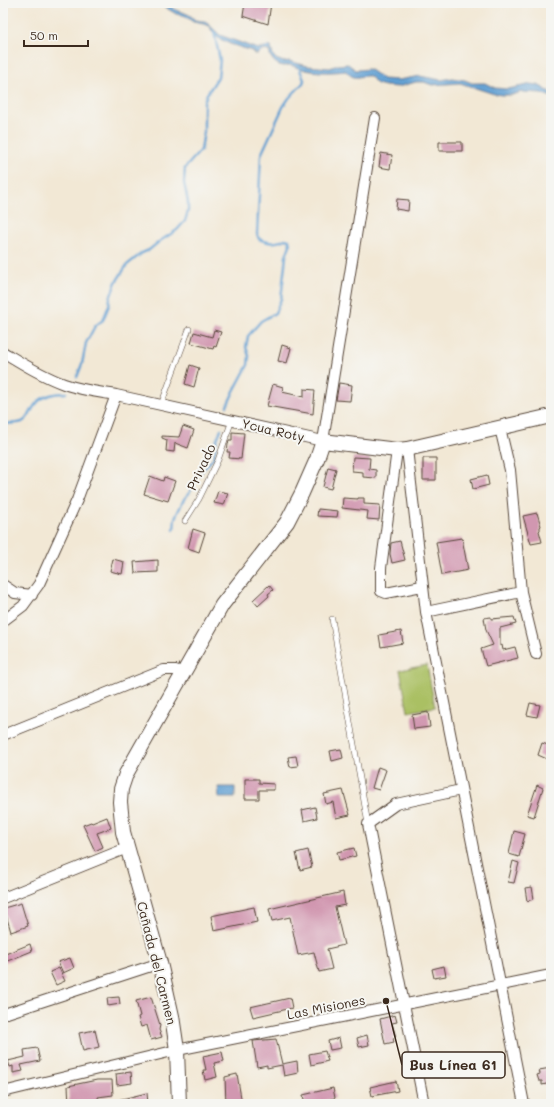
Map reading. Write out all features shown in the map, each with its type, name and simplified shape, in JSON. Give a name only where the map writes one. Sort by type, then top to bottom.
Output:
[{"type":"street","points":[[323,441],[375,118]]},
{"type":"street","name":"Ycua Roty","points":[[3,352],[38,372],[65,384],[323,441],[402,449],[551,416]]},
{"type":"street","points":[[3,621],[23,606],[32,595],[42,577],[77,500],[116,395]]},
{"type":"street","points":[[500,428],[510,470],[521,592],[536,654]]},
{"type":"street","name":"Cañada del Carmen","points":[[179,1104],[177,1050],[172,1016],[160,962],[123,832],[120,802],[121,789],[123,781],[222,605],[287,522],[302,493],[323,441]]},
{"type":"street","points":[[402,449],[381,568],[381,591],[386,593],[422,586]]},
{"type":"street","points":[[402,449],[426,612],[499,985],[524,1104]]},
{"type":"street","points":[[3,585],[16,592],[32,595]]},
{"type":"street","points":[[426,612],[521,592]]},
{"type":"street","points":[[3,735],[164,670],[176,670],[183,673]]},
{"type":"street","points":[[424,1104],[368,824],[396,804],[461,790]]},
{"type":"street","points":[[3,898],[127,848]]},
{"type":"street","points":[[7,1013],[160,962]]},
{"type":"street","name":"Las Misiones","points":[[3,1092],[177,1050],[551,975]]},
{"type":"lane","points":[[161,405],[189,329]]},
{"type":"lane","name":"Privado","points":[[185,521],[199,498],[218,460],[232,420]]},
{"type":"lane","points":[[332,619],[368,824]]},
{"type":"green space","points":[[427,665],[435,707],[408,712],[400,670]]},
{"type":"water","points":[[158,3],[169,3],[174,9],[188,14],[195,20],[205,21],[220,35],[258,49],[269,46],[271,47],[273,55],[276,59],[284,62],[289,61],[308,66],[330,68],[337,65],[348,64],[356,70],[369,69],[383,79],[398,80],[420,76],[441,80],[452,78],[465,80],[472,83],[485,83],[495,88],[508,89],[532,84],[538,85],[550,92],[551,97],[541,93],[522,92],[512,95],[494,94],[460,83],[432,85],[424,82],[416,82],[398,87],[385,86],[377,84],[370,76],[354,77],[346,71],[319,72],[290,65],[283,66],[273,61],[269,51],[262,50],[258,54],[254,54],[252,51],[230,44],[218,38],[209,26],[193,22],[185,16],[176,14]]},
{"type":"water","points":[[218,787],[235,787],[235,798],[219,798]]},
{"type":"building","points":[[245,3],[271,3],[268,24],[243,16]]},
{"type":"building","points":[[439,142],[462,142],[462,151],[439,151]]},
{"type":"building","points":[[381,153],[392,155],[390,169],[379,167]]},
{"type":"building","points":[[397,199],[409,200],[408,211],[396,209]]},
{"type":"building","points":[[214,330],[221,332],[216,347],[214,346],[213,349],[191,343],[194,332],[212,337]]},
{"type":"building","points":[[282,345],[291,348],[287,363],[278,361]]},
{"type":"building","points":[[190,365],[199,368],[194,387],[185,384]]},
{"type":"building","points":[[339,383],[352,385],[350,401],[336,400]]},
{"type":"building","points":[[273,384],[283,387],[282,392],[304,397],[304,389],[315,390],[313,414],[267,406]]},
{"type":"building","points":[[183,426],[194,430],[188,448],[175,443],[174,452],[166,451],[167,440],[162,438],[162,436],[179,437]]},
{"type":"building","points":[[232,432],[244,433],[241,459],[229,458],[230,452],[227,452],[229,440],[232,440]]},
{"type":"building","points":[[353,457],[370,458],[369,469],[376,470],[376,478],[363,477],[363,472],[352,471]]},
{"type":"building","points":[[423,458],[436,458],[436,480],[423,480]]},
{"type":"building","points":[[328,467],[336,469],[331,489],[323,487]]},
{"type":"building","points":[[487,475],[489,485],[473,489],[471,479]]},
{"type":"building","points":[[150,476],[163,481],[164,477],[175,481],[168,501],[144,494]]},
{"type":"building","points":[[218,491],[228,493],[224,505],[214,503]]},
{"type":"building","points":[[343,498],[364,498],[364,504],[380,505],[379,520],[367,519],[368,511],[342,508]]},
{"type":"building","points":[[318,509],[338,511],[337,517],[317,516]]},
{"type":"building","points":[[537,513],[541,526],[539,531],[542,542],[531,544],[523,516]]},
{"type":"building","points":[[193,529],[205,533],[199,552],[188,548]]},
{"type":"building","points":[[462,538],[468,570],[442,575],[436,542]]},
{"type":"building","points":[[400,541],[405,560],[392,563],[390,554],[391,543]]},
{"type":"building","points":[[113,559],[124,562],[122,574],[110,571]]},
{"type":"building","points":[[158,560],[158,572],[135,573],[134,562]]},
{"type":"building","points":[[269,585],[273,590],[258,606],[253,600]]},
{"type":"building","points":[[491,617],[491,619],[514,617],[516,624],[500,628],[500,646],[502,645],[503,650],[515,647],[518,658],[486,666],[481,649],[493,645],[486,630],[484,618]]},
{"type":"building","points":[[401,631],[403,643],[381,647],[379,635]]},
{"type":"building","points":[[530,703],[540,705],[537,717],[527,715]]},
{"type":"building","points":[[428,712],[430,727],[414,729],[412,715]]},
{"type":"building","points":[[542,743],[551,746],[547,759],[538,755]]},
{"type":"building","points":[[341,749],[343,758],[332,761],[330,751]]},
{"type":"building","points":[[296,756],[298,766],[290,767],[288,757]]},
{"type":"building","points":[[378,767],[386,770],[379,790],[372,788]]},
{"type":"building","points":[[245,779],[259,779],[259,783],[274,784],[274,790],[259,790],[259,799],[245,799]]},
{"type":"building","points":[[537,785],[543,788],[534,817],[527,815]]},
{"type":"building","points":[[343,790],[350,815],[336,818],[333,802],[326,804],[324,794]]},
{"type":"building","points":[[315,807],[317,818],[304,821],[302,810]]},
{"type":"building","points":[[107,817],[111,828],[97,833],[103,847],[95,851],[83,825]]},
{"type":"building","points":[[514,831],[525,834],[519,857],[509,854]]},
{"type":"building","points":[[354,848],[356,856],[339,860],[337,852]]},
{"type":"building","points":[[308,850],[312,867],[300,870],[296,853]]},
{"type":"building","points":[[513,861],[519,863],[514,883],[508,882]]},
{"type":"building","points":[[532,887],[534,899],[527,901],[525,888]]},
{"type":"building","points":[[343,892],[345,905],[335,907],[344,945],[327,949],[332,969],[319,972],[314,952],[298,955],[290,917],[272,921],[269,909]]},
{"type":"building","points":[[21,903],[28,926],[11,932],[4,908]]},
{"type":"building","points":[[254,907],[257,922],[214,931],[211,916]]},
{"type":"building","points":[[30,944],[32,951],[5,962],[3,955]]},
{"type":"building","points":[[70,958],[74,968],[63,973],[58,962]]},
{"type":"building","points":[[444,966],[446,976],[434,978],[432,969]]},
{"type":"building","points":[[59,968],[65,981],[56,985],[50,972]]},
{"type":"building","points":[[119,997],[120,1004],[108,1006],[107,998]]},
{"type":"building","points":[[151,997],[160,1025],[159,1030],[162,1037],[151,1040],[147,1025],[141,1027],[136,1001]]},
{"type":"building","points":[[290,998],[292,1008],[253,1017],[250,1007]]},
{"type":"building","points":[[395,1015],[397,1022],[392,1023],[396,1037],[393,1038],[394,1042],[385,1044],[380,1019]]},
{"type":"building","points":[[95,1030],[99,1047],[83,1051],[79,1033]]},
{"type":"building","points":[[367,1035],[369,1045],[359,1047],[357,1038]]},
{"type":"building","points":[[339,1038],[341,1048],[330,1050],[328,1041]]},
{"type":"building","points":[[276,1039],[282,1064],[297,1061],[298,1073],[284,1076],[282,1065],[267,1068],[267,1065],[257,1067],[253,1041]]},
{"type":"building","points":[[37,1048],[40,1061],[21,1065],[23,1071],[13,1073],[13,1066],[10,1067],[8,1061],[25,1057],[24,1050]]},
{"type":"building","points":[[325,1051],[328,1061],[311,1065],[309,1054]]},
{"type":"building","points":[[222,1052],[224,1061],[214,1063],[217,1077],[205,1080],[203,1070],[206,1070],[203,1056]]},
{"type":"building","points":[[551,1068],[551,1083],[542,1085],[542,1081],[539,1081],[537,1075],[540,1074],[539,1070]]},
{"type":"building","points":[[131,1072],[132,1083],[117,1085],[116,1074]]},
{"type":"building","points":[[237,1074],[242,1104],[226,1104],[225,1077]]},
{"type":"building","points":[[97,1080],[112,1080],[113,1095],[98,1097],[99,1104],[69,1104],[68,1086]]},
{"type":"building","points":[[396,1081],[398,1091],[372,1096],[370,1087]]},
{"type":"building","points":[[333,1088],[335,1098],[319,1102],[320,1104],[305,1104],[303,1095]]},
{"type":"building","points":[[147,1093],[148,1104],[114,1104],[113,1101]]},
{"type":"waterway","points":[[77,377],[82,364],[86,343],[95,326],[103,320],[116,282],[127,265],[142,253],[149,250],[177,230],[185,221],[188,211],[188,202],[184,183],[185,168],[201,150],[204,131],[204,102],[207,94],[218,77],[220,60],[214,32]]},
{"type":"waterway","points":[[227,406],[248,365],[249,356],[246,347],[248,336],[261,321],[275,313],[281,299],[286,256],[290,245],[289,240],[285,239],[278,242],[269,242],[259,239],[257,234],[261,155],[283,107],[303,83],[304,80],[299,67]]},
{"type":"waterway","points":[[3,424],[22,422],[27,418],[35,405],[43,398],[54,394],[66,393]]},
{"type":"waterway","points":[[174,530],[175,518],[184,499],[190,492],[196,478],[214,457],[216,442],[221,429]]},
{"type":"place","name":"Bus Línea 61","points":[[386,1001]]}]
